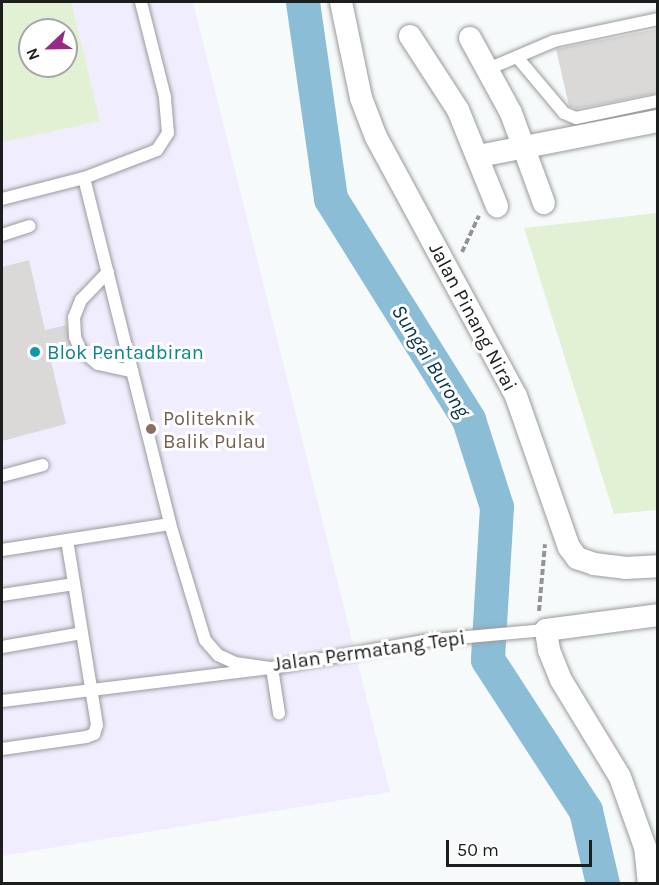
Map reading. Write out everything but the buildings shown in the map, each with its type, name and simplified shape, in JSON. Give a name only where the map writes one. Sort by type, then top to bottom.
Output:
[{"type":"street","name":"Jalan Pinang Nirai","points":[[342,2],[361,98],[372,127],[396,179],[452,275],[516,396],[569,547],[577,558],[601,565],[657,566]]},
{"type":"street","points":[[410,36],[458,110],[479,156],[494,198]]},
{"type":"street","points":[[470,38],[488,69],[523,147],[544,203]]},
{"type":"street","points":[[479,156],[657,121]]},
{"type":"street","name":"Jalan Permatang Tepi","points":[[538,630],[657,615]]},
{"type":"street","points":[[538,630],[561,680],[620,777],[645,847],[649,884]]},
{"type":"lane","points":[[2,199],[84,178],[157,150],[168,133],[165,97],[141,2]]},
{"type":"lane","points":[[488,69],[554,41],[657,19]]},
{"type":"lane","points":[[517,57],[564,113],[576,118],[657,101]]},
{"type":"lane","name":"Jalan Permatang Tepi","points":[[84,178],[170,524],[205,640],[218,655],[235,663],[272,668],[423,641],[538,630]]},
{"type":"lane","points":[[2,235],[30,226]]},
{"type":"lane","points":[[108,272],[81,300],[74,317],[75,337],[80,349],[98,364],[132,370]]},
{"type":"lane","points":[[2,476],[43,465]]},
{"type":"lane","points":[[2,550],[170,524]]},
{"type":"lane","points":[[2,749],[94,734],[97,725],[67,540]]},
{"type":"lane","points":[[2,595],[74,584]]},
{"type":"lane","points":[[2,647],[81,633]]},
{"type":"lane","points":[[2,701],[272,668],[279,713]]},
{"type":"path","points":[[452,275],[494,198]]},
{"type":"path","points":[[538,630],[547,537]]},
{"type":"shaded area","name":"Politeknik Balik Pulau","points":[[2,2],[193,2],[390,792],[2,856]]},
{"type":"green space","points":[[2,2],[71,2],[75,18],[18,18],[18,78],[78,78],[78,31],[100,121],[2,142]]},
{"type":"green space","points":[[657,213],[657,510],[614,514],[524,228]]},
{"type":"waterway","name":"Sungai Burong","points":[[303,2],[331,199],[469,420],[497,507],[488,660],[586,811],[603,884]]},
{"type":"place","name":"Blok Pentadbiran","points":[[35,352]]},
{"type":"place","name":"Politeknik Balik Pulau","points":[[151,429]]}]
